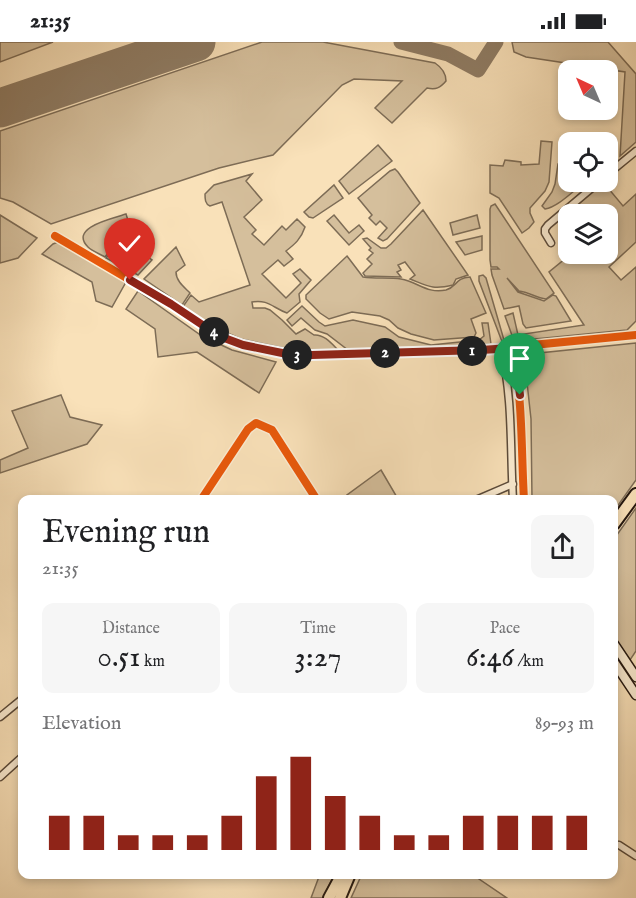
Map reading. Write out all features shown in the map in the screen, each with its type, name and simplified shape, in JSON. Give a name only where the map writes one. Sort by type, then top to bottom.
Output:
[{"type":"highway","points":[[618,519],[636,494]]},
{"type":"highway","points":[[329,898],[339,879]]},
{"type":"highway","points":[[340,898],[348,879]]},
{"type":"street","points":[[618,166],[636,151]]},
{"type":"street","points":[[551,243],[545,229],[587,192]]},
{"type":"street","points":[[55,236],[171,304],[219,336],[243,345],[287,354],[481,350],[636,336]]},
{"type":"street","points":[[501,348],[509,396],[513,495]]},
{"type":"street","points":[[512,348],[521,405],[524,495]]},
{"type":"street","points":[[204,495],[248,429],[256,423],[272,430],[314,495]]},
{"type":"street","points":[[488,495],[513,484]]},
{"type":"street","points":[[618,650],[636,677]]},
{"type":"street","points":[[618,668],[636,695]]},
{"type":"street","points":[[0,717],[18,702]]},
{"type":"street","points":[[0,777],[18,761]]},
{"type":"street","points":[[619,845],[636,856]]},
{"type":"shaded area","points":[[0,42],[53,42],[0,62]]},
{"type":"shaded area","points":[[262,42],[323,42],[435,63],[443,70],[446,81],[438,88],[427,88],[392,123],[375,108],[402,81],[354,79],[342,85],[273,155],[219,168],[51,224],[13,202],[0,198],[0,131]]},
{"type":"shaded area","points":[[512,42],[608,42],[636,74],[636,142],[620,156],[625,72],[618,71],[618,60],[558,60],[558,62],[526,57],[514,52]]},
{"type":"shaded area","points":[[541,141],[552,142],[549,182],[545,191],[530,208],[534,222],[522,233],[499,198],[490,193],[490,165],[503,166],[505,160],[521,162],[521,165],[539,164]]},
{"type":"shaded area","points":[[378,145],[392,161],[349,194],[339,181]]},
{"type":"shaded area","points":[[558,164],[558,192],[572,192],[560,202],[545,209],[542,206],[555,184]]},
{"type":"shaded area","points":[[395,169],[420,203],[383,241],[378,238],[387,228],[380,221],[376,225],[369,218],[372,215],[358,198]]},
{"type":"shaded area","points":[[252,174],[246,181],[262,200],[244,217],[256,230],[252,234],[264,245],[282,226],[286,230],[297,219],[305,227],[302,235],[286,251],[293,259],[284,266],[278,260],[262,274],[286,298],[301,283],[293,274],[300,269],[311,280],[299,294],[300,302],[287,313],[270,304],[258,301],[252,302],[253,308],[270,310],[296,334],[305,329],[324,338],[338,350],[289,349],[241,339],[182,308],[191,295],[199,302],[250,285],[222,202],[210,206],[206,203],[205,194],[214,185]]},
{"type":"shaded area","points":[[334,185],[343,198],[313,218],[309,217],[304,212]]},
{"type":"shaded area","points":[[590,192],[611,192],[623,206],[636,194],[636,242],[618,259],[618,204],[577,204]]},
{"type":"shaded area","points":[[495,204],[554,293],[546,299],[519,291],[507,278],[518,292],[544,301],[553,295],[556,296],[571,321],[526,328],[519,306],[504,309],[491,269],[499,269],[491,267],[490,260],[490,209]]},
{"type":"shaded area","points":[[423,210],[468,275],[456,279],[453,285],[430,286],[410,279],[415,275],[405,262],[398,265],[401,270],[397,272],[401,277],[365,276],[363,273],[372,264],[367,259],[373,253],[363,239],[367,238],[381,248],[386,248]]},
{"type":"shaded area","points":[[126,214],[136,246],[122,235],[105,257],[88,247],[83,240],[88,229],[95,224]]},
{"type":"shaded area","points":[[0,215],[37,238],[18,258],[0,263]]},
{"type":"shaded area","points":[[334,215],[349,233],[359,225],[364,231],[349,245],[327,221]]},
{"type":"shaded area","points":[[477,215],[480,228],[453,235],[450,223]]},
{"type":"shaded area","points":[[482,236],[482,250],[465,255],[456,242]]},
{"type":"shaded area","points":[[121,239],[152,260],[138,275],[106,258]]},
{"type":"shaded area","points":[[58,242],[126,282],[112,307],[96,301],[92,282],[42,254]]},
{"type":"shaded area","points":[[176,247],[185,265],[176,272],[176,275],[190,293],[182,305],[144,279]]},
{"type":"shaded area","points":[[347,256],[363,277],[407,280],[433,290],[446,290],[461,279],[470,277],[486,313],[471,319],[476,333],[474,337],[434,340],[411,334],[380,316],[352,312],[329,319],[306,299],[306,295]]},
{"type":"shaded area","points":[[559,264],[612,264],[609,267],[621,280],[636,267],[636,321],[627,330],[514,341],[505,316],[513,313],[518,335],[584,325],[549,272]]},
{"type":"shaded area","points":[[483,275],[486,278],[504,340],[502,341],[479,281],[479,276]]},
{"type":"shaded area","points":[[138,291],[202,336],[232,350],[276,362],[259,393],[197,352],[158,357],[155,329],[126,309]]},
{"type":"shaded area","points":[[302,306],[325,326],[353,320],[385,327],[399,337],[431,345],[479,340],[484,336],[482,323],[488,323],[491,344],[448,349],[348,350],[327,334],[315,330],[301,318],[292,326],[287,320]]},
{"type":"shaded area","points":[[636,343],[636,480],[618,505],[618,495],[532,495],[531,419],[525,364],[520,355]]},
{"type":"shaded area","points":[[61,395],[70,417],[102,425],[87,444],[0,473],[0,460],[28,448],[12,411]]},
{"type":"shaded area","points":[[381,470],[396,495],[347,495]]},
{"type":"shaded area","points":[[636,508],[636,651],[630,660],[618,643],[618,533]]},
{"type":"shaded area","points":[[318,879],[332,879],[323,898],[311,898]]},
{"type":"shaded area","points":[[360,879],[479,879],[507,898],[351,898]]},
{"type":"taxiway","points":[[401,42],[448,54],[478,70],[496,42]]},
{"type":"runway","points":[[0,108],[196,42]]},
{"type":"cycle path","points":[[55,236],[171,304],[219,336],[243,345],[287,354],[481,350],[636,335]]},
{"type":"cycle path","points":[[512,347],[520,404],[524,495]]},
{"type":"cycle path","points":[[204,495],[248,429],[256,423],[272,430],[314,495]]},
{"type":"route","points":[[130,280],[219,336],[243,345],[287,354],[512,348],[520,395]]}]
